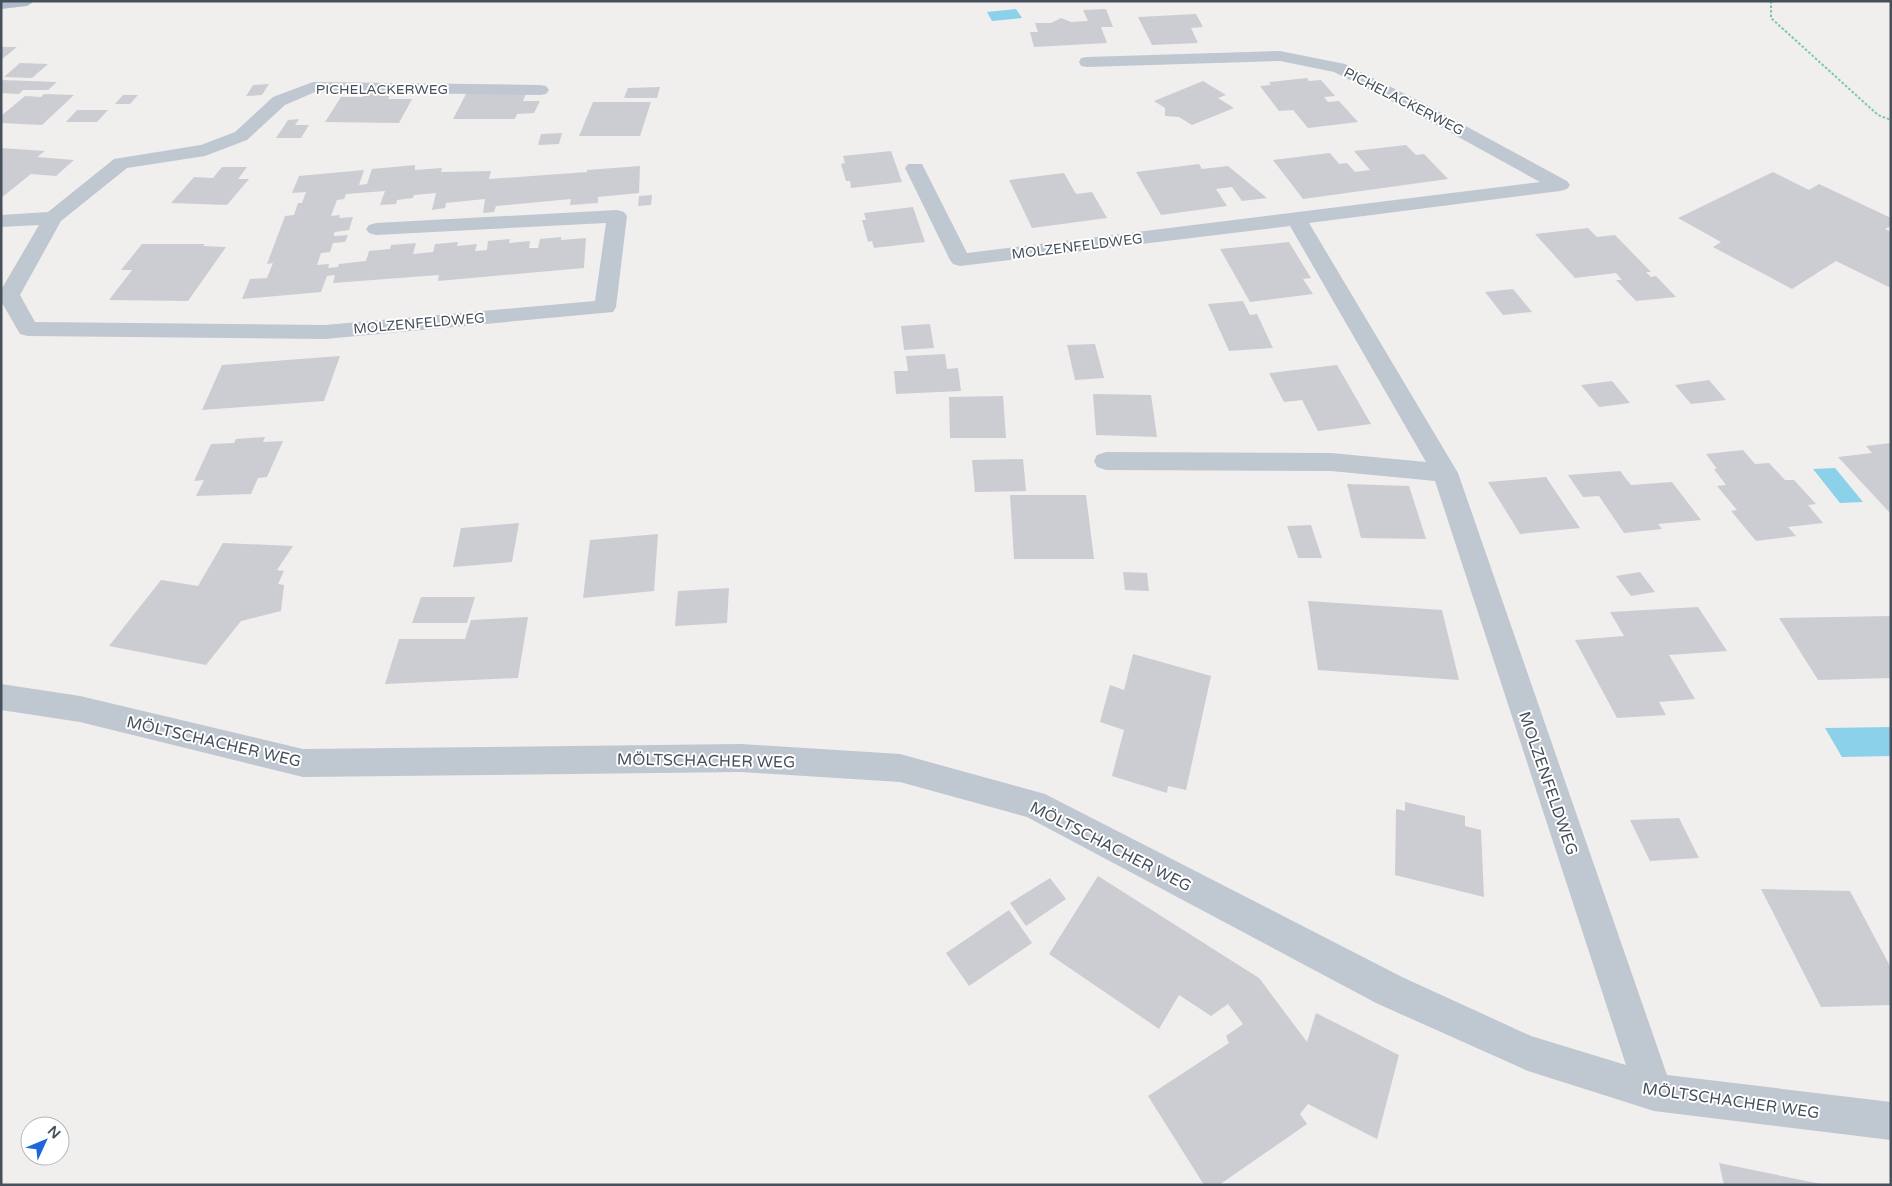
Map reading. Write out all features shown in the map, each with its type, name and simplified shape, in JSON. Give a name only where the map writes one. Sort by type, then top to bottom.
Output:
[{"type":"main road","points":[[1,4],[28,1]]},
{"type":"street","name":"PICHELACKERWEG","points":[[1086,62],[1280,56],[1339,68],[1419,108],[1560,184]]},
{"type":"street","name":"PICHELACKERWEG","points":[[52,218],[121,163],[206,150],[242,136],[279,101],[313,87],[540,90]]},
{"type":"street","name":"MOLZENFELDWEG","points":[[915,168],[960,260],[1296,219],[1560,184]]},
{"type":"street","name":"MOLZENFELDWEG","points":[[52,218],[9,295],[10,318],[28,329],[325,332],[605,307],[617,216],[376,229]]},
{"type":"street","points":[[1,220],[52,218]]},
{"type":"street","name":"MOLZENFELDWEG","points":[[1296,219],[1444,473],[1654,1092]]},
{"type":"street","points":[[1106,462],[1332,462],[1444,473]]},
{"type":"street","name":"MÖLTSCHACHER WEG","points":[[1,697],[80,709],[303,763],[741,758],[900,768],[1034,804],[1389,990],[1528,1053],[1654,1092],[1889,1126]]},
{"type":"path","points":[[1771,1],[1771,18],[1878,115],[1891,120]]},
{"type":"water","points":[[1016,9],[1022,18],[992,21],[987,12]]},
{"type":"water","points":[[1835,468],[1863,502],[1840,503],[1813,469]]},
{"type":"water","points":[[1891,727],[1891,756],[1842,757],[1825,728]]},
{"type":"building","points":[[1106,9],[1113,27],[1101,27],[1107,43],[1034,47],[1030,32],[1038,32],[1035,23],[1051,23],[1061,18],[1071,22],[1088,21],[1083,10]]},
{"type":"building","points":[[1196,14],[1203,27],[1191,28],[1198,43],[1152,45],[1138,17]]},
{"type":"building","points":[[1,47],[17,47],[1,60]]},
{"type":"building","points":[[20,63],[48,64],[32,78],[4,77]]},
{"type":"building","points":[[1307,78],[1309,81],[1321,80],[1335,96],[1324,97],[1328,102],[1339,101],[1358,122],[1308,128],[1293,110],[1279,111],[1260,86],[1271,85],[1269,82]]},
{"type":"building","points":[[1,80],[57,82],[48,90],[23,90],[19,94],[1,93]]},
{"type":"building","points":[[1203,81],[1226,95],[1218,98],[1234,108],[1192,125],[1179,117],[1165,116],[1165,108],[1154,101]]},
{"type":"building","points":[[269,84],[262,95],[246,96],[253,85]]},
{"type":"building","points":[[660,87],[657,98],[624,98],[628,88]]},
{"type":"building","points":[[365,93],[391,93],[388,99],[412,99],[399,123],[325,122],[341,97],[363,97]]},
{"type":"building","points":[[44,94],[74,95],[42,125],[1,123],[1,116],[25,96],[41,97]]},
{"type":"building","points":[[466,94],[526,94],[523,101],[540,101],[534,113],[517,114],[515,119],[453,119]]},
{"type":"building","points":[[123,95],[138,95],[130,104],[115,104]]},
{"type":"building","points":[[593,102],[651,102],[640,136],[579,136]]},
{"type":"building","points":[[77,110],[108,110],[97,122],[66,122]]},
{"type":"building","points":[[299,119],[295,125],[309,125],[301,138],[276,138],[288,120]]},
{"type":"building","points":[[562,133],[559,144],[538,145],[541,134]]},
{"type":"building","points":[[1406,145],[1416,155],[1424,154],[1448,179],[1303,199],[1273,160],[1330,153],[1339,164],[1347,163],[1355,172],[1370,170],[1354,151]]},
{"type":"building","points":[[1,148],[45,151],[37,157],[74,160],[56,176],[31,174],[1,198]]},
{"type":"building","points":[[891,151],[902,182],[851,188],[850,181],[846,181],[841,164],[845,163],[843,156]]},
{"type":"building","points":[[1199,164],[1202,169],[1228,166],[1267,198],[1242,201],[1232,187],[1216,189],[1227,206],[1161,215],[1136,172]]},
{"type":"building","points":[[415,165],[415,170],[442,168],[441,172],[491,171],[489,179],[640,166],[639,193],[598,197],[598,203],[570,205],[571,199],[496,206],[494,212],[483,213],[485,199],[446,203],[445,208],[432,210],[436,193],[414,195],[413,198],[397,200],[396,204],[380,205],[385,191],[346,194],[344,199],[337,200],[331,216],[340,215],[339,218],[353,217],[349,230],[335,232],[334,236],[348,235],[345,242],[333,243],[330,252],[321,253],[317,265],[329,264],[328,268],[338,267],[339,264],[366,261],[369,251],[390,249],[391,245],[416,243],[413,254],[433,252],[435,244],[458,242],[457,246],[477,244],[475,251],[487,250],[488,241],[510,239],[509,243],[530,241],[529,248],[538,248],[540,239],[561,237],[561,240],[586,238],[584,268],[438,281],[439,275],[333,283],[335,275],[327,276],[321,292],[242,299],[250,279],[267,278],[273,263],[267,264],[285,216],[294,215],[298,203],[302,203],[306,192],[292,193],[299,176],[364,170],[359,185],[367,184],[372,169]]},
{"type":"building","points":[[222,167],[247,167],[238,179],[249,179],[227,205],[171,203],[194,177],[213,178]]},
{"type":"building","points":[[1773,172],[1809,190],[1819,184],[1891,218],[1891,226],[1885,229],[1891,232],[1891,288],[1836,261],[1792,289],[1713,247],[1721,242],[1678,218]]},
{"type":"building","points":[[1064,173],[1076,194],[1092,192],[1107,218],[1032,228],[1009,180]]},
{"type":"building","points":[[652,195],[651,205],[638,206],[639,196]]},
{"type":"building","points":[[913,207],[925,242],[874,248],[872,241],[868,242],[862,220],[866,220],[864,213]]},
{"type":"building","points":[[1588,228],[1597,237],[1615,235],[1651,272],[1646,272],[1651,277],[1656,276],[1676,297],[1636,301],[1616,280],[1622,280],[1616,273],[1575,278],[1535,234]]},
{"type":"building","points":[[1289,242],[1311,278],[1303,279],[1313,294],[1250,302],[1220,249]]},
{"type":"building","points":[[142,244],[205,244],[203,246],[226,247],[188,301],[109,300],[132,270],[121,270]]},
{"type":"building","points":[[1513,289],[1532,312],[1503,315],[1485,292]]},
{"type":"building","points":[[1243,301],[1250,315],[1257,314],[1273,348],[1229,351],[1208,304]]},
{"type":"building","points":[[930,324],[934,348],[904,350],[901,326]]},
{"type":"building","points":[[1095,344],[1104,378],[1075,380],[1067,345]]},
{"type":"building","points":[[945,354],[947,369],[958,368],[961,391],[896,394],[894,371],[908,371],[906,356]]},
{"type":"building","points":[[340,356],[324,401],[202,410],[222,365]]},
{"type":"building","points":[[1337,365],[1371,424],[1318,431],[1302,400],[1284,402],[1269,373]]},
{"type":"building","points":[[1709,380],[1726,400],[1691,404],[1675,385]]},
{"type":"building","points":[[1612,381],[1630,403],[1599,407],[1581,385]]},
{"type":"building","points":[[1093,394],[1151,395],[1157,437],[1096,435]]},
{"type":"building","points":[[1003,396],[1006,438],[950,438],[949,397]]},
{"type":"building","points":[[265,437],[263,442],[283,441],[267,477],[258,478],[251,494],[196,496],[204,480],[194,481],[211,444],[234,443],[236,439]]},
{"type":"building","points":[[1891,443],[1891,514],[1838,457],[1872,453],[1866,446]]},
{"type":"building","points":[[1743,450],[1755,464],[1769,463],[1785,480],[1794,480],[1816,504],[1808,505],[1823,523],[1788,527],[1796,536],[1756,541],[1731,511],[1737,510],[1717,486],[1726,485],[1706,454]]},
{"type":"building","points":[[1023,459],[1026,491],[975,492],[972,460]]},
{"type":"building","points":[[1620,471],[1631,485],[1672,482],[1701,520],[1658,524],[1662,529],[1624,533],[1599,496],[1583,497],[1568,475]]},
{"type":"building","points":[[1546,477],[1580,528],[1520,534],[1488,482]]},
{"type":"building","points":[[1347,484],[1409,486],[1426,539],[1361,538]]},
{"type":"building","points":[[1010,495],[1086,495],[1094,559],[1014,559]]},
{"type":"building","points":[[519,523],[512,562],[453,567],[461,528]]},
{"type":"building","points":[[1311,525],[1322,558],[1298,558],[1287,526]]},
{"type":"building","points":[[658,534],[654,591],[583,598],[590,540]]},
{"type":"building","points":[[223,543],[293,546],[277,570],[284,571],[278,584],[284,585],[281,611],[241,621],[206,665],[109,646],[161,580],[198,586]]},
{"type":"building","points":[[1123,572],[1147,573],[1149,591],[1125,590]]},
{"type":"building","points":[[1640,572],[1655,592],[1631,596],[1616,576]]},
{"type":"building","points":[[729,588],[727,623],[675,626],[678,591]]},
{"type":"building","points":[[421,597],[475,597],[467,623],[412,623]]},
{"type":"building","points":[[1308,601],[1442,610],[1459,680],[1318,670]]},
{"type":"building","points":[[1698,607],[1727,651],[1669,655],[1695,699],[1659,702],[1666,715],[1617,718],[1575,640],[1624,636],[1610,612]]},
{"type":"building","points":[[1891,616],[1891,678],[1818,680],[1779,618]]},
{"type":"building","points":[[528,617],[518,678],[385,684],[399,639],[465,639],[471,620]]},
{"type":"building","points":[[1133,654],[1211,676],[1186,790],[1168,786],[1167,793],[1112,776],[1124,730],[1100,722],[1110,685],[1124,690]]},
{"type":"building","points":[[1405,802],[1465,816],[1465,826],[1481,830],[1484,897],[1395,875],[1396,809],[1405,811]]},
{"type":"building","points":[[1679,818],[1699,858],[1650,861],[1630,820]]},
{"type":"building","points":[[1098,876],[1259,978],[1307,1042],[1316,1013],[1399,1055],[1377,1139],[1308,1104],[1300,1114],[1307,1124],[1219,1185],[1204,1185],[1148,1096],[1229,1043],[1226,1036],[1243,1024],[1228,1004],[1211,1016],[1179,995],[1159,1029],[1049,954]]},
{"type":"building","points":[[1050,878],[1066,899],[1026,926],[1010,903]]},
{"type":"building","points":[[1761,889],[1850,891],[1891,968],[1891,1005],[1821,1007]]},
{"type":"building","points":[[1009,910],[1032,943],[969,986],[946,953]]},
{"type":"building","points":[[1719,1163],[1821,1184],[1821,1185],[1724,1185]]}]
